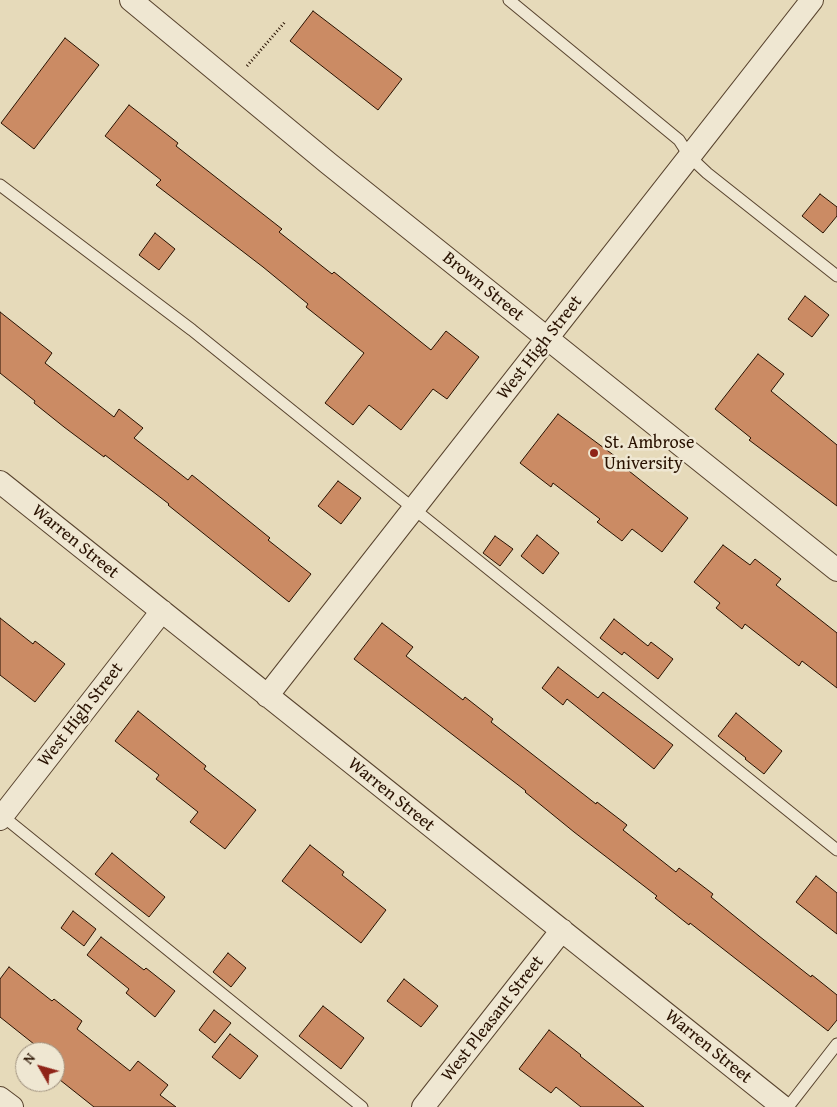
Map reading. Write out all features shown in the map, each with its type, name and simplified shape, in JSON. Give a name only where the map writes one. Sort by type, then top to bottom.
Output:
[{"type":"street","name":"Brown Street","points":[[131,0],[328,163],[837,570]]},
{"type":"street","name":"West High Street","points":[[267,696],[812,0]]},
{"type":"street","name":"Warren Street","points":[[0,482],[783,1107]]},
{"type":"street","name":"West High Street","points":[[1,817],[162,612]]},
{"type":"street","name":"West Pleasant Street","points":[[423,1107],[562,930]]},
{"type":"street","points":[[0,1098],[12,1107]]},
{"type":"lane","points":[[508,0],[679,140],[690,156],[707,173],[837,276]]},
{"type":"lane","points":[[0,185],[192,330],[837,850]]},
{"type":"lane","points":[[1,817],[362,1107]]},
{"type":"lane","points":[[788,1107],[837,1044]]},
{"type":"path","points":[[244,71],[285,22]]},
{"type":"building","points":[[313,11],[402,79],[378,110],[290,41]]},
{"type":"building","points":[[65,38],[99,65],[34,149],[1,123]]},
{"type":"building","points":[[129,105],[178,143],[176,146],[282,229],[279,232],[332,274],[334,272],[431,350],[446,331],[479,357],[447,399],[433,389],[401,430],[369,405],[353,425],[325,403],[364,353],[306,307],[308,304],[263,267],[156,185],[161,180],[105,136]]},
{"type":"building","points":[[820,194],[837,207],[837,216],[823,233],[802,216]]},
{"type":"building","points":[[155,233],[175,249],[159,270],[139,255]]},
{"type":"building","points":[[805,296],[829,315],[812,337],[788,319]]},
{"type":"building","points":[[0,312],[52,353],[45,363],[114,417],[119,409],[143,428],[134,438],[188,480],[192,475],[311,574],[289,602],[169,504],[105,455],[104,457],[64,427],[0,373]]},
{"type":"building","points":[[758,354],[784,374],[771,391],[837,445],[837,506],[749,440],[751,438],[715,409]]},
{"type":"building","points":[[558,414],[631,468],[629,471],[688,518],[662,552],[632,529],[622,541],[597,522],[600,519],[553,483],[551,487],[520,463]]},
{"type":"building","points":[[338,481],[361,498],[341,524],[318,506]]},
{"type":"building","points":[[537,535],[559,553],[543,574],[521,556]]},
{"type":"building","points":[[495,536],[513,549],[500,566],[483,553]]},
{"type":"building","points":[[723,545],[750,565],[755,559],[781,579],[776,585],[837,633],[837,688],[802,661],[799,666],[745,624],[742,629],[716,608],[720,603],[694,582]]},
{"type":"building","points":[[0,618],[33,644],[35,641],[65,664],[35,702],[0,675]]},
{"type":"building","points":[[614,619],[648,646],[651,642],[673,659],[658,679],[624,652],[622,655],[600,638]]},
{"type":"building","points":[[382,623],[413,647],[406,656],[463,700],[465,697],[493,719],[491,722],[596,804],[597,802],[627,825],[623,830],[676,872],[679,868],[713,894],[711,897],[811,977],[812,975],[837,995],[837,1020],[828,1031],[690,923],[689,925],[655,898],[657,896],[574,832],[526,791],[354,659]]},
{"type":"building","points":[[558,667],[598,698],[603,692],[673,745],[654,769],[567,699],[563,705],[542,688]]},
{"type":"building","points":[[138,711],[206,766],[204,769],[256,810],[225,849],[190,822],[198,812],[156,779],[159,775],[115,741]]},
{"type":"building","points":[[736,713],[782,751],[764,774],[718,736]]},
{"type":"building","points":[[310,845],[344,872],[342,875],[386,910],[361,943],[282,881]]},
{"type":"building","points":[[112,853],[165,897],[149,917],[95,874]]},
{"type":"building","points":[[816,876],[837,893],[837,934],[796,902]]},
{"type":"building","points":[[73,911],[96,929],[84,946],[61,928]]},
{"type":"building","points":[[101,937],[175,991],[155,1017],[126,993],[129,989],[87,955]]},
{"type":"building","points":[[228,953],[246,968],[231,987],[213,972]]},
{"type":"building","points":[[9,967],[52,1001],[54,999],[82,1021],[77,1029],[130,1071],[138,1061],[168,1085],[160,1095],[176,1107],[94,1107],[65,1084],[65,1042],[31,1042],[0,1017],[0,979]]},
{"type":"building","points":[[404,979],[438,1006],[421,1027],[387,1001]]},
{"type":"building","points":[[323,1006],[364,1038],[341,1069],[299,1036]]},
{"type":"building","points":[[214,1010],[231,1023],[215,1043],[199,1030]]},
{"type":"building","points":[[549,1030],[644,1107],[581,1107],[556,1087],[551,1093],[519,1069]]},
{"type":"building","points":[[230,1034],[258,1056],[240,1079],[212,1057]]},
{"type":"place","name":"St. Ambrose University","points":[[594,453]]}]
